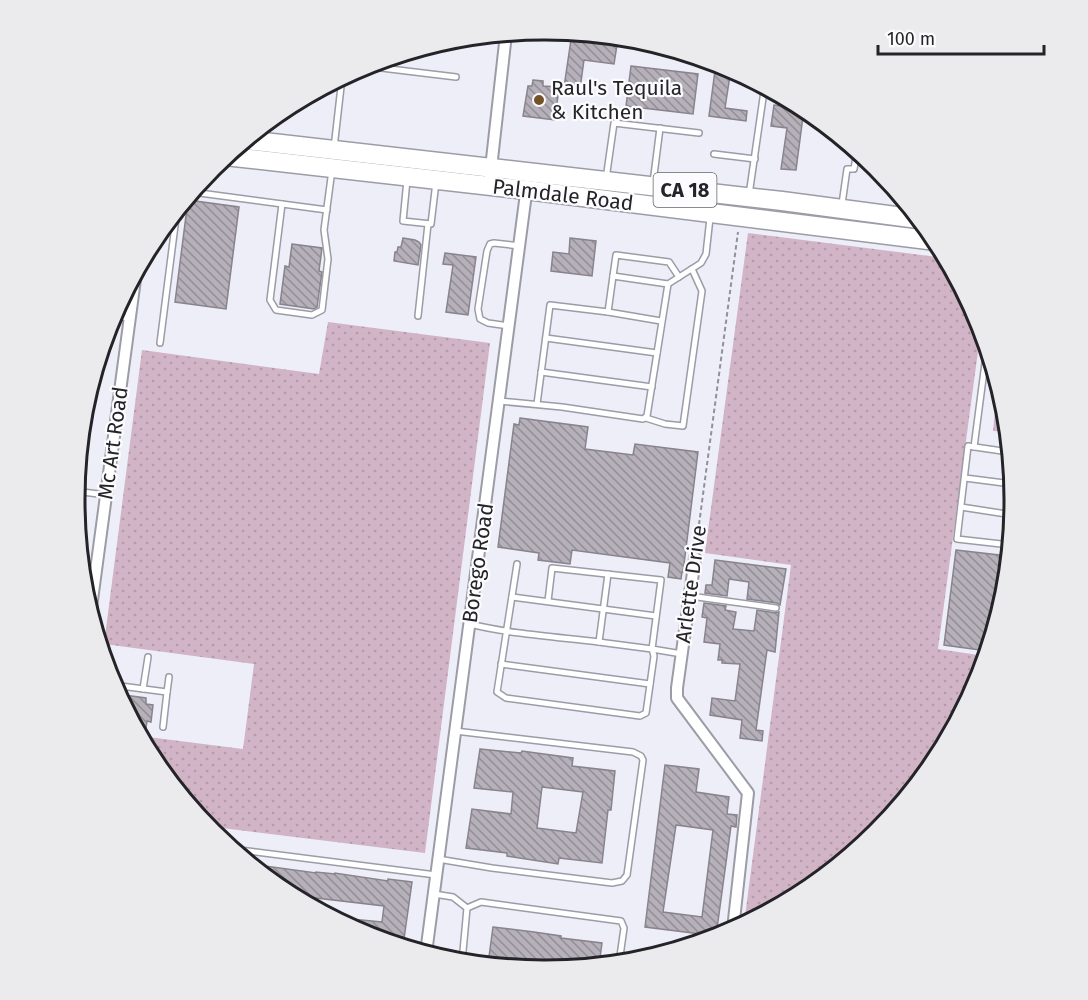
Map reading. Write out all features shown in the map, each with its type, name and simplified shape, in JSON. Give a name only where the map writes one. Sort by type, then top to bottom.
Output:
[{"type":"highway","name":"Palmdale Road","points":[[257,141],[490,168],[527,181],[711,214],[922,239]]},
{"type":"highway","name":"Palmdale Road","points":[[238,158],[489,186],[527,181],[605,181],[907,218]]},
{"type":"street","points":[[489,186],[505,42]]},
{"type":"street","name":"Borego Road","points":[[427,945],[527,181]]},
{"type":"street","name":"Mc Art Road","points":[[93,591],[133,295]]},
{"type":"street","name":"Arlette Drive","points":[[695,558],[677,698],[748,793],[734,918]]},
{"type":"lane","points":[[386,69],[456,77]]},
{"type":"lane","points":[[334,149],[341,88]]},
{"type":"lane","points":[[749,197],[763,96]]},
{"type":"lane","points":[[605,181],[614,123],[699,133]]},
{"type":"lane","points":[[652,186],[660,128]]},
{"type":"lane","points":[[714,154],[755,159]]},
{"type":"lane","points":[[842,209],[847,169],[854,169],[855,162]]},
{"type":"lane","points":[[282,204],[270,300],[276,310],[312,315],[322,310],[328,259],[324,230],[332,169]]},
{"type":"lane","points":[[407,177],[404,221],[430,224]]},
{"type":"lane","points":[[418,316],[436,180]]},
{"type":"lane","points":[[202,193],[327,210]]},
{"type":"lane","points":[[613,276],[668,284],[679,278],[701,263],[706,254],[711,214]]},
{"type":"lane","points":[[160,343],[175,226]]},
{"type":"lane","points":[[509,326],[488,323],[480,319],[478,309],[490,244],[520,246]]},
{"type":"lane","points":[[608,312],[616,255],[669,262],[679,278]]},
{"type":"lane","points":[[499,400],[645,418],[683,426],[702,291],[692,269]]},
{"type":"lane","points":[[645,418],[648,416],[668,284]]},
{"type":"lane","points":[[537,404],[550,305],[661,321]]},
{"type":"lane","points":[[122,317],[130,318]]},
{"type":"lane","points":[[546,338],[657,353]]},
{"type":"lane","points":[[974,447],[984,369]]},
{"type":"lane","points":[[541,372],[652,387]]},
{"type":"lane","points":[[1001,451],[968,446],[957,539],[1002,544]]},
{"type":"lane","points":[[964,478],[1003,483]]},
{"type":"lane","points":[[85,492],[106,495]]},
{"type":"lane","points":[[961,507],[1004,514]]},
{"type":"lane","points":[[517,564],[497,692],[506,698],[639,716],[646,713],[661,580],[552,568],[548,601]]},
{"type":"lane","points":[[599,642],[608,574]]},
{"type":"lane","points":[[690,596],[776,608]]},
{"type":"lane","points":[[512,597],[656,615]]},
{"type":"lane","points":[[470,624],[682,654]]},
{"type":"lane","points":[[142,689],[147,657]]},
{"type":"lane","points":[[501,664],[650,684]]},
{"type":"lane","points":[[163,727],[169,677]]},
{"type":"lane","points":[[124,687],[167,692]]},
{"type":"lane","points":[[438,859],[601,882],[622,881],[627,875],[643,760],[641,756],[633,752],[455,731]]},
{"type":"lane","points":[[248,851],[436,875]]},
{"type":"lane","points":[[434,894],[453,897],[467,908]]},
{"type":"lane","points":[[467,908],[481,902],[621,921],[624,928],[620,953]]},
{"type":"lane","points":[[463,952],[467,908]]},
{"type":"path","name":"Arlette Drive","points":[[695,558],[740,217]]},
{"type":"shaded area","points":[[748,233],[933,257],[969,324],[978,350],[938,649],[977,655],[969,676],[942,730],[909,780],[889,803],[869,825],[824,865],[774,898],[745,913],[791,565],[705,553]]},
{"type":"shaded area","points":[[328,322],[490,343],[425,853],[222,828],[179,780],[151,737],[243,749],[254,664],[108,645],[105,635],[142,350],[319,374]]},
{"type":"shaded area","points":[[995,411],[999,431],[993,431]]},
{"type":"building","points":[[571,41],[617,46],[614,64],[584,60],[580,89],[564,87]]},
{"type":"building","points":[[631,66],[698,74],[693,114],[626,106]]},
{"type":"building","points":[[715,73],[729,80],[725,108],[747,111],[746,121],[709,116]]},
{"type":"building","name":"Raul's Tequila & Kitchen","points":[[533,80],[543,81],[543,86],[559,87],[555,120],[523,116],[528,86],[532,86]]},
{"type":"building","points":[[774,105],[780,106],[803,120],[796,170],[781,169],[787,128],[771,126]]},
{"type":"building","points":[[195,201],[239,207],[226,309],[175,302],[187,211]]},
{"type":"building","points":[[403,238],[415,240],[421,245],[418,265],[394,261],[395,252],[398,247],[401,247]]},
{"type":"building","points":[[570,238],[596,241],[592,276],[551,271],[553,252],[569,254]]},
{"type":"building","points":[[292,244],[322,248],[319,271],[322,272],[317,307],[314,309],[280,304],[285,266],[289,267]]},
{"type":"building","points":[[445,253],[476,257],[468,315],[446,312],[453,265],[443,264]]},
{"type":"building","points":[[520,418],[588,427],[585,449],[633,455],[635,444],[698,452],[681,579],[668,577],[670,563],[572,550],[570,564],[538,560],[539,553],[498,547],[514,424],[519,425]]},
{"type":"building","points":[[956,550],[1000,555],[995,590],[978,650],[944,645]]},
{"type":"building","points":[[715,560],[786,569],[780,605],[747,599],[749,582],[729,579],[727,596],[705,593],[706,585],[712,585]]},
{"type":"building","points":[[704,603],[726,606],[725,610],[736,612],[733,629],[754,631],[757,610],[779,612],[775,652],[767,650],[756,730],[763,731],[762,741],[740,738],[742,720],[710,715],[712,698],[735,701],[740,664],[722,663],[722,660],[718,660],[720,644],[704,642],[707,618],[702,617]]},
{"type":"building","points":[[128,696],[146,698],[146,704],[153,705],[151,722],[147,721],[146,728]]},
{"type":"building","points":[[480,749],[521,753],[522,751],[573,758],[572,766],[615,771],[602,863],[559,858],[558,864],[507,856],[507,853],[466,848],[472,809],[511,814],[513,792],[474,788]],"holes":[[[542,787],[583,792],[576,833],[537,828]]]},
{"type":"building","points":[[665,765],[699,769],[696,792],[729,797],[727,814],[737,815],[736,827],[731,826],[717,926],[696,933],[645,927]],"holes":[[[676,825],[713,830],[702,917],[663,912]]]},
{"type":"building","points":[[265,866],[412,882],[404,938],[357,920],[382,922],[384,906],[314,898]]},
{"type":"building","points":[[493,927],[602,943],[600,956],[544,960],[489,957]]},
{"type":"place","name":"Raul's Tequila & Kitchen","points":[[539,100]]}]
